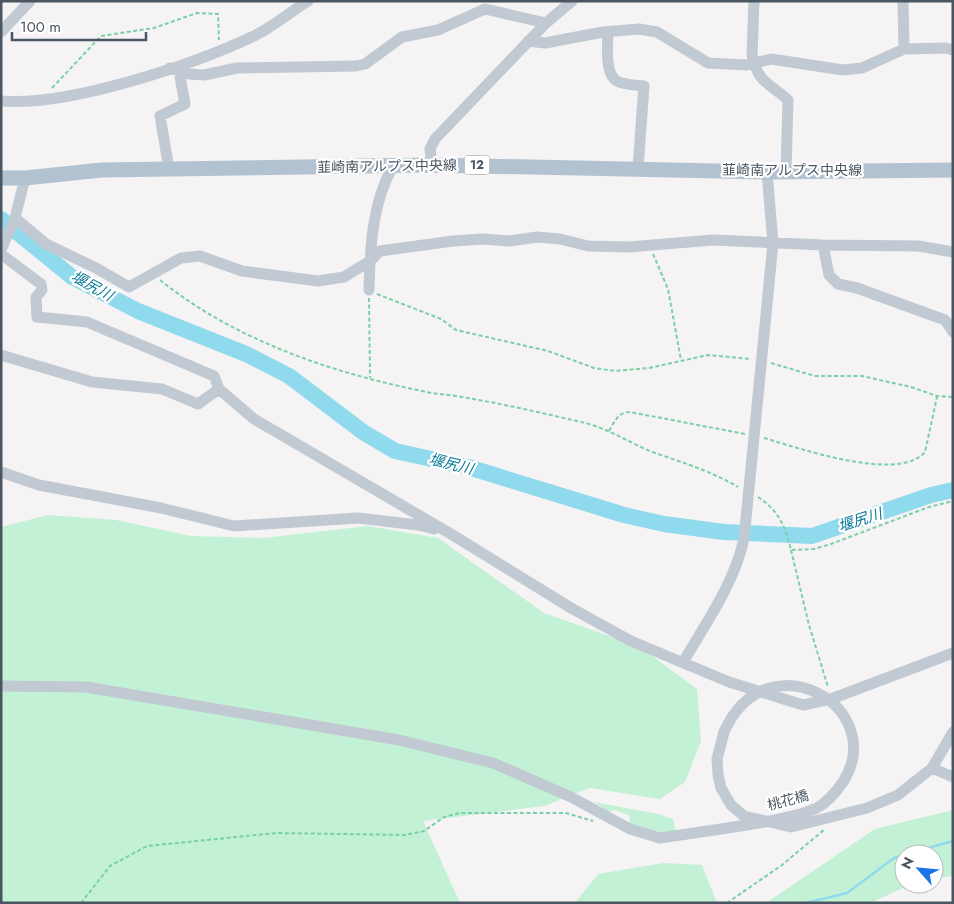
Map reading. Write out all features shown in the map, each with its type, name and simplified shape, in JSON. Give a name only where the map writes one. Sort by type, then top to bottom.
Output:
[{"type":"main road","name":"韮崎南アルプス中央線","points":[[1,178],[25,178],[102,170],[432,165],[767,172],[953,170]]},
{"type":"street","points":[[1,32],[30,1]]},
{"type":"street","points":[[1,100],[40,100],[89,91],[175,69],[255,35],[308,1]]},
{"type":"street","points":[[432,165],[430,149],[435,139],[546,22],[572,1]]},
{"type":"street","points":[[754,1],[752,55],[754,63],[765,84],[788,100],[786,171]]},
{"type":"street","points":[[903,1],[904,49]]},
{"type":"street","points":[[175,69],[204,74],[237,68],[356,66],[365,64],[402,38],[438,30],[485,9],[546,22]]},
{"type":"street","points":[[528,41],[545,43],[608,32],[640,29],[657,32],[708,63],[747,65],[771,59],[816,68],[862,68],[904,49],[946,48],[953,50]]},
{"type":"street","points":[[608,32],[612,76],[617,81],[644,86],[638,168]]},
{"type":"street","points":[[169,169],[160,116],[185,104],[175,69]]},
{"type":"street","points":[[369,290],[371,230],[384,182],[393,166]]},
{"type":"street","points":[[683,662],[726,589],[740,559],[744,539],[773,243],[767,172]]},
{"type":"street","points":[[1,250],[15,218],[25,178]]},
{"type":"street","points":[[15,218],[46,244],[96,268],[129,287],[181,258],[200,256],[242,271],[318,281],[344,277],[370,261],[380,251],[482,239],[510,241],[537,237],[560,239],[588,246],[713,240],[823,245],[918,246],[953,252]]},
{"type":"street","points":[[823,245],[829,275],[838,284],[857,288],[945,320],[953,332]]},
{"type":"street","points":[[1,254],[41,284],[42,290],[36,297],[36,317],[87,322],[214,376],[220,389],[254,418],[451,534],[571,608],[623,637],[729,682],[803,705],[831,699],[953,653]]},
{"type":"street","points":[[1,355],[92,382],[162,389],[198,404],[220,389]]},
{"type":"street","points":[[1,472],[39,484],[161,508],[234,526],[358,518],[418,525],[451,534]]},
{"type":"street","name":"桃花橋","points":[[1,686],[86,687],[399,740],[492,763],[571,797],[630,829],[660,838],[796,816],[818,808],[835,795],[848,773],[853,739],[846,720],[836,706],[816,690],[794,685],[772,687],[752,695],[738,708],[724,732],[717,759],[721,788],[731,805],[744,816],[791,827],[884,802],[915,783],[932,768],[953,732]]},
{"type":"street","points":[[932,768],[953,777]]},
{"type":"path","points":[[40,100],[68,73],[101,36],[154,28],[197,13],[210,12],[218,14],[219,50]]},
{"type":"path","points":[[649,244],[668,289],[681,360]]},
{"type":"path","points":[[152,274],[201,311],[230,328],[303,358],[424,392],[455,396],[585,423],[609,431],[653,452],[705,469],[750,493],[774,511],[786,527],[809,625],[831,699]]},
{"type":"path","points":[[370,378],[369,290],[395,303],[441,319],[456,330],[548,351],[594,368],[615,371],[648,368],[708,355],[762,360],[816,376],[862,376],[911,387],[937,396],[953,397]]},
{"type":"path","points":[[609,431],[617,417],[623,412],[630,412],[755,436],[858,463],[910,463],[919,460],[925,452],[937,396]]},
{"type":"path","points":[[791,550],[814,549],[831,544],[929,507],[953,501]]},
{"type":"path","points":[[81,903],[110,866],[147,846],[276,833],[405,835],[424,831],[444,817],[460,813],[566,813],[594,821]]},
{"type":"path","points":[[727,903],[782,865],[828,827]]},
{"type":"green space","points":[[48,515],[116,520],[191,536],[263,538],[368,526],[438,538],[544,613],[640,647],[697,689],[701,741],[685,782],[660,799],[590,788],[544,806],[423,821],[460,903],[1,903],[1,527]]},
{"type":"green space","points":[[594,802],[658,814],[673,819],[676,831],[660,838],[630,829],[629,815],[614,810],[609,812]]},
{"type":"green space","points":[[953,810],[953,876],[944,877],[944,844],[894,844],[894,892],[870,903],[766,903],[875,829]]},
{"type":"green space","points":[[664,863],[702,865],[717,903],[575,903],[598,874]]},
{"type":"waterway","name":"堰尻川","points":[[1,219],[72,277],[138,311],[246,354],[289,376],[363,432],[395,451],[468,467],[624,515],[664,524],[724,532],[812,536],[931,495],[953,490]]},
{"type":"waterway","points":[[942,844],[953,841]]},
{"type":"waterway","points":[[806,903],[847,893],[894,858]]}]
